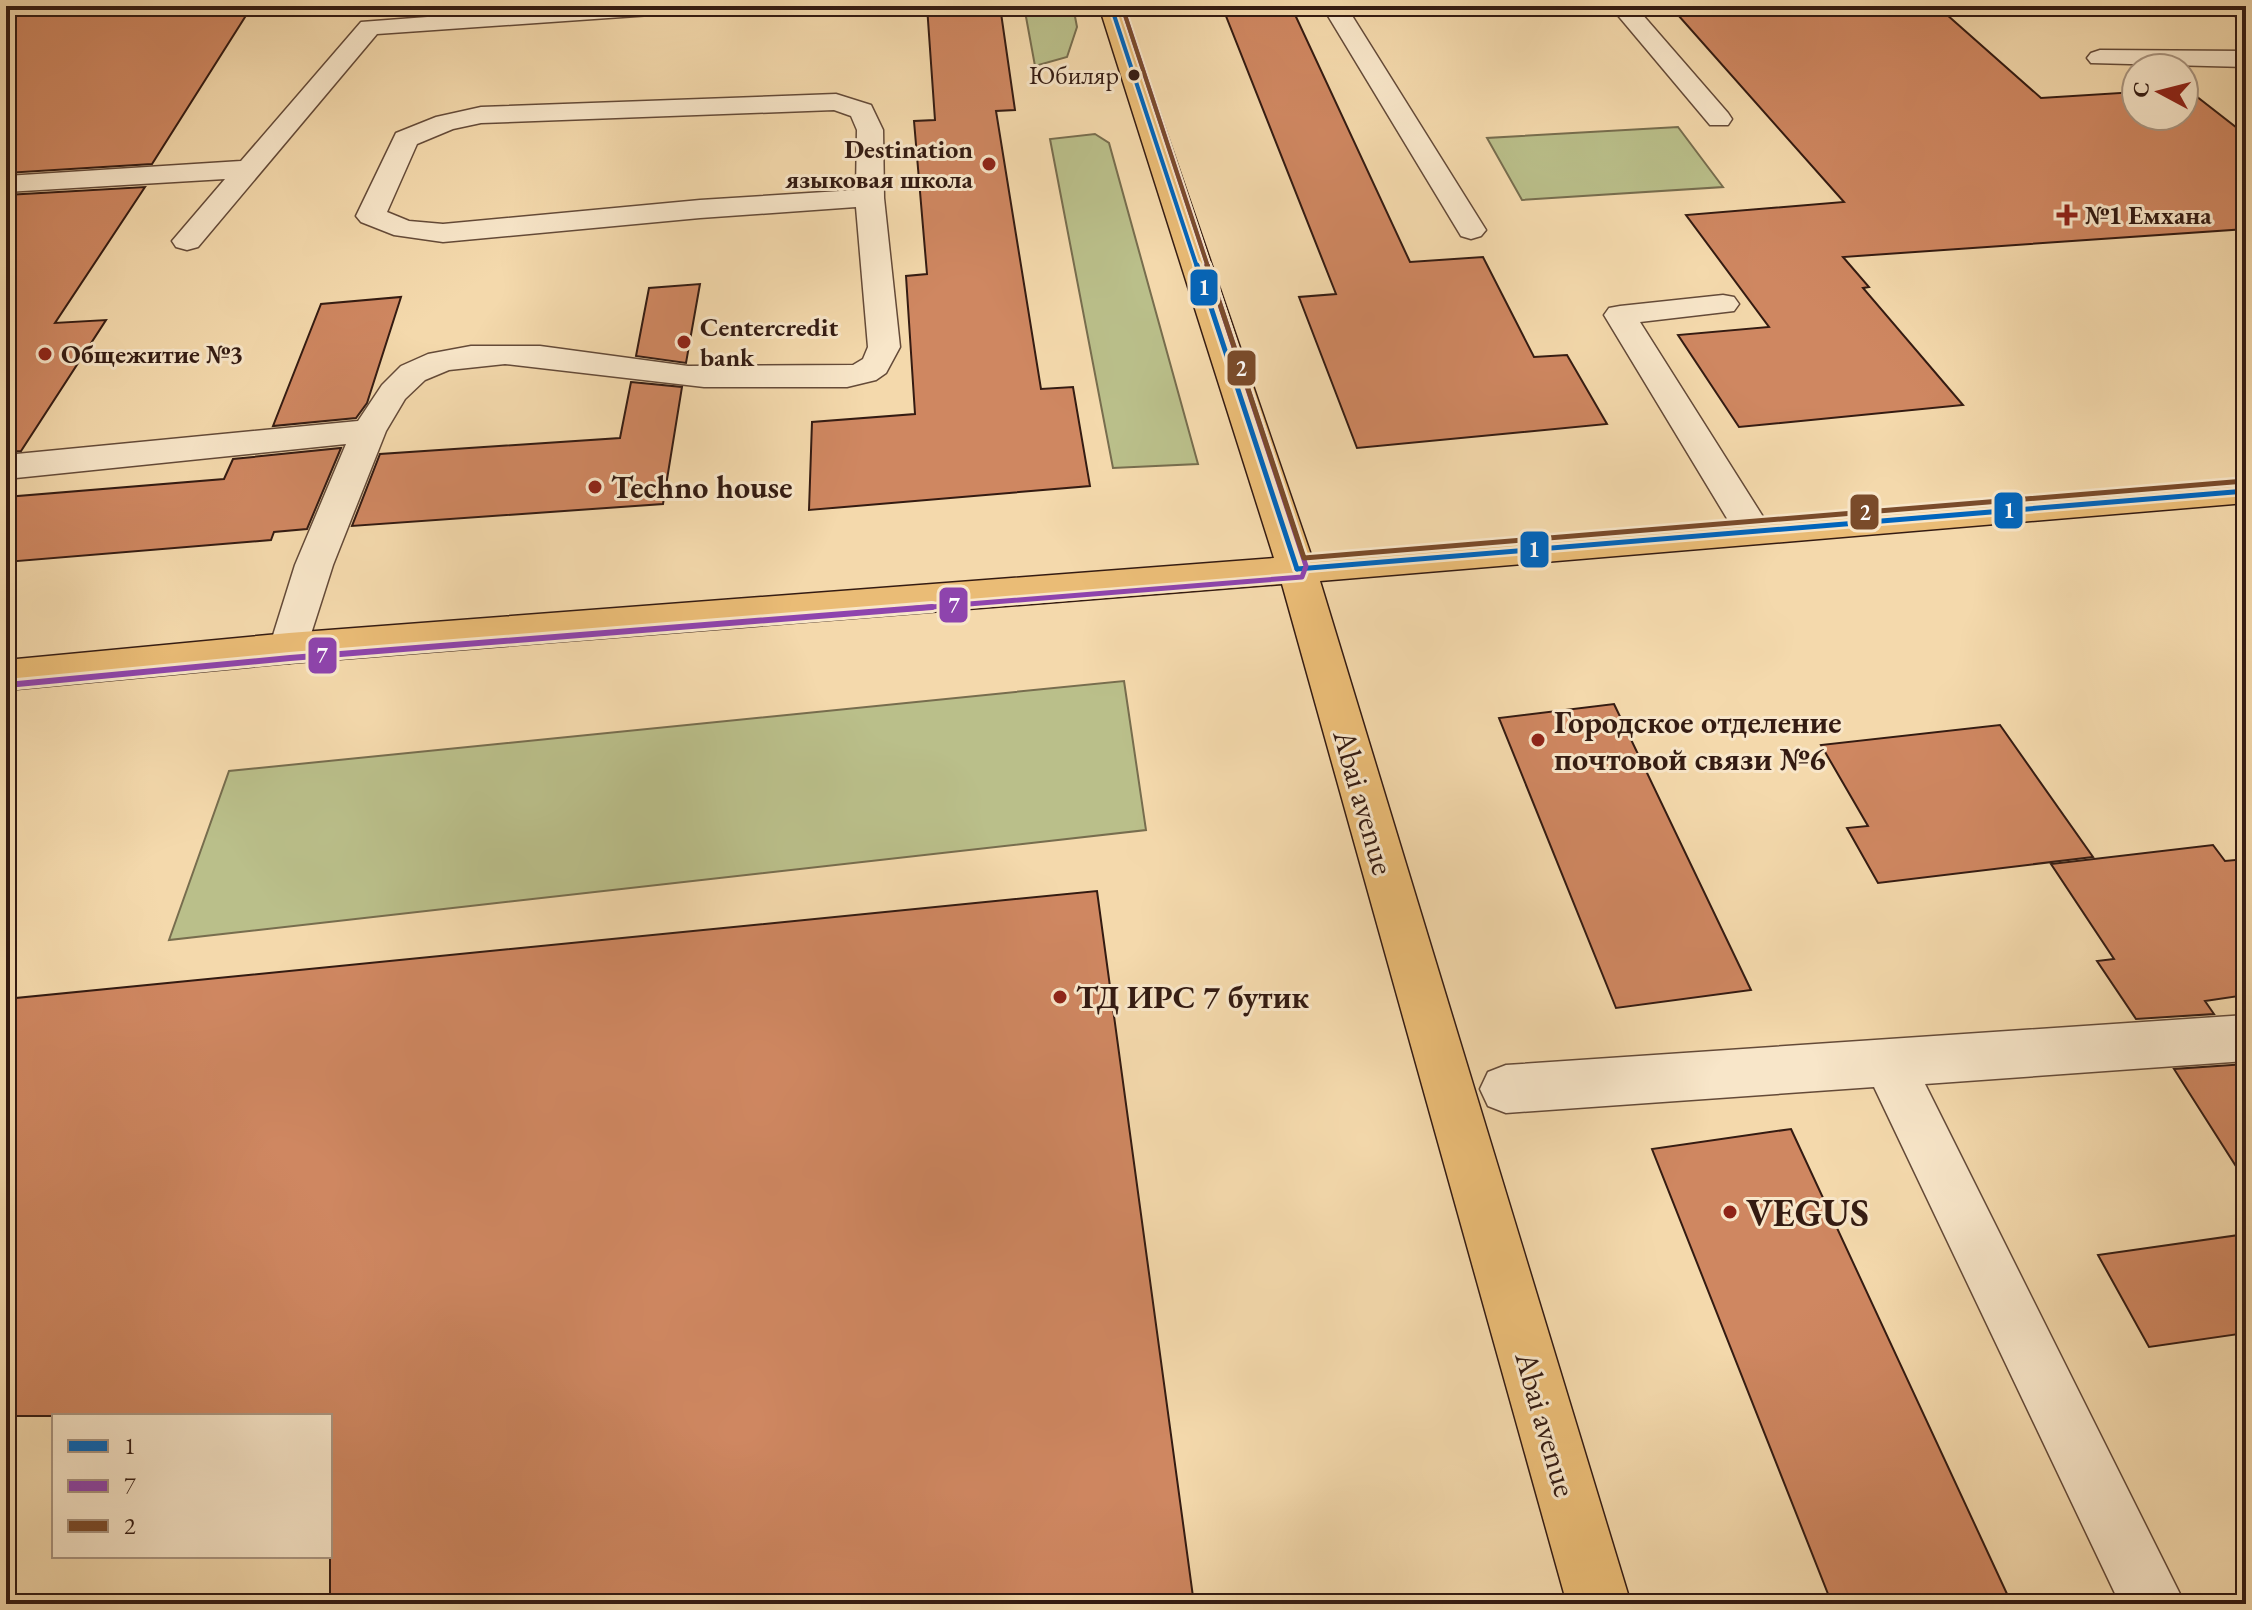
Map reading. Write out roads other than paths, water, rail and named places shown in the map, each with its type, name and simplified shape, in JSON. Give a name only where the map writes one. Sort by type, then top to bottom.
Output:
[{"type":"main road","name":"Abai avenue","points":[[1111,6],[1297,569],[1599,1604]]},
{"type":"main road","points":[[6,675],[289,648],[2246,491]]},
{"type":"lane","points":[[187,241],[370,27],[680,6]]},
{"type":"lane","points":[[1334,6],[1471,230]]},
{"type":"lane","points":[[1622,6],[1719,119]]},
{"type":"lane","points":[[2235,6],[2246,13]]},
{"type":"lane","points":[[2100,58],[2246,59]]},
{"type":"lane","points":[[289,648],[314,565],[369,431],[388,399],[411,374],[439,361],[502,354],[559,358],[673,375],[858,375],[875,367],[884,347],[870,198],[870,130],[862,111],[836,102],[481,115],[445,123],[406,139],[371,216],[404,229],[443,233],[700,209],[870,198]]},
{"type":"lane","points":[[6,184],[246,169]]},
{"type":"lane","points":[[1723,304],[1620,315],[1753,531]]},
{"type":"lane","points":[[6,467],[369,431]]},
{"type":"lane","points":[[1506,1089],[2246,1038]]},
{"type":"lane","points":[[1888,1063],[2153,1604]]},
{"type":"place","name":"Юбиляр","points":[[1134,75]]},
{"type":"place","name":"Destination языковая школа","points":[[989,164]]},
{"type":"place","name":"№1 Емхана","points":[[2067,215]]},
{"type":"place","name":"Centercredit bank","points":[[684,342]]},
{"type":"place","name":"Общежитие №3","points":[[45,354]]},
{"type":"place","name":"Techno house","points":[[595,487]]},
{"type":"place","name":"Городское отделение почтовой связи №6","points":[[1538,740]]},
{"type":"place","name":"ТД ИРС 7 бутик","points":[[1060,997]]},
{"type":"place","name":"VEGUS","points":[[1730,1212]]}]
